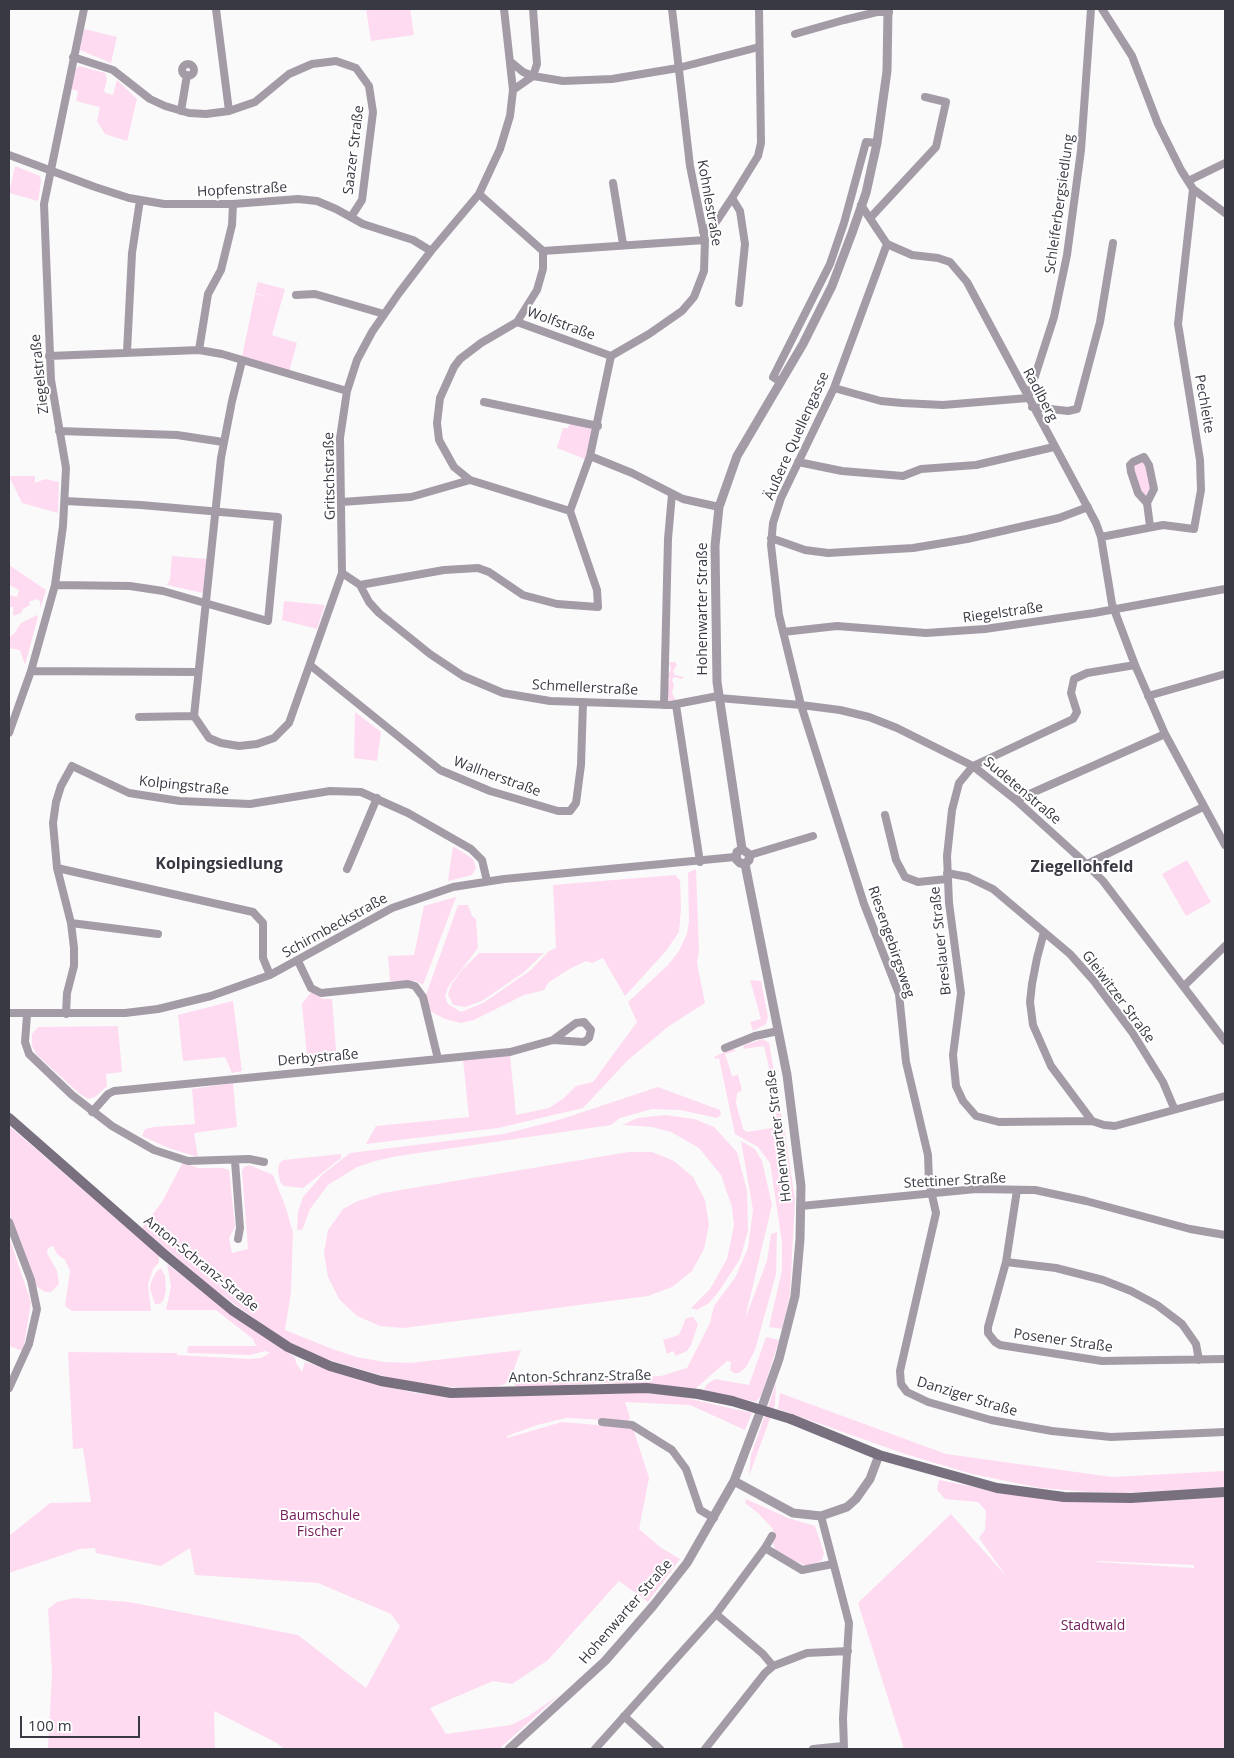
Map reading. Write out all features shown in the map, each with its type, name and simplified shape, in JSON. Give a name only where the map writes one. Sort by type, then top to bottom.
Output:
[{"type":"main road","name":"Anton-Schranz-Straße","points":[[9,1118],[164,1254],[232,1310],[288,1347],[330,1366],[381,1381],[451,1393],[647,1388],[732,1401],[791,1419],[879,1454],[941,1474],[997,1488],[1064,1497],[1131,1498],[1225,1492]]},
{"type":"street","name":"Ziegelstraße","points":[[9,733],[31,671],[55,585],[65,501],[66,468],[52,395],[49,356],[44,218],[50,170],[84,9]]},
{"type":"street","points":[[216,9],[229,111]]},
{"type":"street","name":"Gritschstraße","points":[[194,716],[209,738],[221,743],[248,745],[274,738],[289,723],[342,573],[340,438],[347,391],[361,350],[384,314],[431,251],[479,194],[500,149],[510,116],[513,90],[512,62],[504,9]]},
{"type":"street","points":[[513,90],[533,76],[537,64],[533,9]]},
{"type":"street","name":"Kohnlestraße","points":[[611,356],[674,317],[694,297],[704,271],[704,236],[693,183],[672,9]]},
{"type":"street","points":[[479,194],[543,251],[704,236],[732,198],[760,149],[759,9]]},
{"type":"street","name":"Schleiferbergsiedlung","points":[[1028,398],[1054,317],[1067,255],[1082,143],[1091,9]]},
{"type":"street","points":[[1102,9],[1132,56],[1158,124],[1188,181],[1225,213]]},
{"type":"street","points":[[794,34],[889,10]]},
{"type":"street","name":"Hohenwarter Straße","points":[[746,852],[719,697],[715,546],[719,507],[736,456],[781,382],[832,286],[861,205],[878,143],[887,71],[889,10]]},
{"type":"street","points":[[512,62],[523,72],[533,76],[563,80],[591,80],[678,68],[759,47]]},
{"type":"street","name":"Saazer Straße","points":[[73,57],[113,70],[150,99],[181,111],[206,114],[229,111],[254,102],[289,74],[305,66],[331,61],[341,62],[356,68],[369,86],[373,112],[362,200],[351,218]]},
{"type":"street","points":[[181,111],[187,76]]},
{"type":"street","points":[[871,216],[935,149],[946,102],[925,97]]},
{"type":"street","points":[[781,382],[773,377],[833,258],[866,142],[878,143]]},
{"type":"street","name":"Hopfenstraße","points":[[9,155],[140,200],[176,205],[308,200],[327,204],[363,224],[413,240],[431,251]]},
{"type":"street","points":[[1188,181],[1225,163]]},
{"type":"street","points":[[613,183],[623,244]]},
{"type":"street","name":"Pechleite","points":[[1101,537],[1150,526],[1172,525],[1194,529],[1201,490],[1196,421],[1179,339],[1178,324],[1194,188]]},
{"type":"street","points":[[732,198],[740,211],[745,244],[738,303]]},
{"type":"street","points":[[127,352],[132,253],[140,200]]},
{"type":"street","points":[[199,350],[208,294],[221,273],[232,225],[233,204]]},
{"type":"street","points":[[861,205],[871,216],[887,244]]},
{"type":"street","points":[[1032,407],[1068,411],[1076,409],[1100,322],[1113,243]]},
{"type":"street","name":"Radlberg","points":[[887,244],[912,255],[938,258],[950,262],[958,269],[967,282],[1032,407],[1088,506],[1101,537],[1114,609],[1135,664],[1165,734],[1225,845]]},
{"type":"street","name":"Äußere Quellengasse","points":[[801,705],[783,632],[773,574],[771,538],[781,498],[834,388],[887,244]]},
{"type":"street","points":[[517,322],[538,290],[543,269],[543,251]]},
{"type":"street","points":[[296,295],[316,294],[384,314]]},
{"type":"street","name":"Wolfstraße","points":[[470,480],[454,467],[439,440],[437,424],[440,398],[454,367],[460,359],[480,343],[517,322],[611,356]]},
{"type":"street","points":[[49,356],[199,350],[242,360],[347,391]]},
{"type":"street","points":[[360,585],[444,570],[478,568],[489,572],[523,595],[557,604],[590,608],[598,607],[593,579],[570,511],[590,456],[598,426],[611,356]]},
{"type":"street","points":[[139,717],[194,716],[197,672],[223,442],[242,360]]},
{"type":"street","points":[[834,388],[881,400],[924,405],[1028,398]]},
{"type":"street","points":[[484,402],[598,426]]},
{"type":"street","points":[[59,431],[177,435],[223,442]]},
{"type":"street","points":[[798,462],[842,471],[903,476],[921,469],[976,464],[1054,447]]},
{"type":"street","points":[[590,456],[632,473],[672,494],[693,502],[719,507]]},
{"type":"street","points":[[1147,504],[1154,489],[1151,470],[1144,457],[1130,465],[1138,493],[1147,504],[1150,526]]},
{"type":"street","points":[[342,502],[411,497],[470,480],[570,511]]},
{"type":"street","points":[[664,704],[668,539],[672,494]]},
{"type":"street","points":[[55,585],[142,588],[163,591],[268,621],[278,517],[215,510],[65,501]]},
{"type":"street","points":[[771,538],[805,550],[828,553],[913,548],[967,539],[1059,518],[1088,506]]},
{"type":"street","name":"Schmellerstraße","points":[[342,573],[360,585],[369,602],[385,619],[463,676],[489,688],[518,696],[583,702],[676,705],[719,697]]},
{"type":"street","name":"Riegelstraße","points":[[783,632],[837,626],[922,633],[956,632],[1004,627],[1225,589]]},
{"type":"street","points":[[973,766],[1074,719],[1077,712],[1071,693],[1074,679],[1087,673],[1135,664]]},
{"type":"street","name":"Wallnerstraße","points":[[310,665],[440,770],[490,791],[558,812],[570,811],[576,804],[581,765],[583,702]]},
{"type":"street","points":[[31,671],[197,672]]},
{"type":"street","points":[[1148,696],[1225,674]]},
{"type":"street","name":"Sudetenstraße","points":[[719,697],[840,710],[897,728],[973,766],[1016,800],[1087,864],[1225,1040]]},
{"type":"street","points":[[676,705],[700,862]]},
{"type":"street","name":"Riesengebirgsweg","points":[[801,705],[864,904],[899,994],[906,1062],[928,1154],[928,1175],[932,1193]]},
{"type":"street","points":[[9,709],[18,708]]},
{"type":"street","points":[[1016,800],[1165,734]]},
{"type":"street","name":"Kolpingstraße","points":[[66,1014],[67,993],[74,957],[71,923],[57,868],[53,823],[56,802],[61,786],[72,766],[129,793],[180,802],[250,804],[345,790],[361,792],[408,813],[478,854],[484,866],[487,881]]},
{"type":"street","name":"Breslauer Straße","points":[[973,766],[962,777],[956,790],[947,844],[947,876],[960,993],[954,1055],[954,1076],[959,1094],[976,1116],[992,1122],[1092,1121],[1115,1126],[1174,1108],[1225,1096]]},
{"type":"street","points":[[347,869],[377,798]]},
{"type":"street","points":[[1087,864],[1203,807]]},
{"type":"street","name":"Gleiwitzer Straße","points":[[885,816],[896,860],[905,877],[918,882],[947,876],[968,877],[993,890],[1070,954],[1118,1013],[1163,1082],[1174,1108]]},
{"type":"street","points":[[746,852],[749,860],[745,864],[738,862],[735,857],[737,852],[746,852],[812,836]]},
{"type":"street","name":"Schirmbeckstraße","points":[[9,1013],[27,1015],[106,1014],[158,1009],[219,994],[270,975],[392,908],[444,889],[487,881],[700,862],[735,857]]},
{"type":"street","name":"Hohenwarter Straße","points":[[745,864],[793,1116],[801,1206],[795,1296],[779,1358],[763,1404]]},
{"type":"street","points":[[57,868],[253,912],[263,923],[263,958],[270,975]]},
{"type":"street","points":[[71,923],[158,934]]},
{"type":"street","points":[[1044,932],[1037,958],[1031,996],[1033,1025],[1051,1066],[1092,1121]]},
{"type":"street","points":[[1184,986],[1225,946]]},
{"type":"street","points":[[298,961],[311,988],[321,993],[408,984],[416,986],[423,997],[438,1059]]},
{"type":"street","points":[[27,1015],[25,1042],[29,1054],[92,1112],[112,1126],[154,1150],[188,1161],[235,1161],[249,1159],[264,1162]]},
{"type":"street","points":[[725,1048],[742,1040],[778,1031]]},
{"type":"street","name":"Derbystraße","points":[[92,1112],[108,1094],[114,1091],[518,1050],[553,1040]]},
{"type":"street","points":[[235,1161],[240,1228],[238,1239]]},
{"type":"street","name":"Stettiner Straße","points":[[801,1206],[976,1189],[1017,1190],[1069,1197],[1190,1229],[1225,1235]]},
{"type":"street","name":"Posener Straße","points":[[1017,1190],[1006,1262],[988,1327],[991,1338],[1000,1345],[1102,1361],[1225,1359]]},
{"type":"street","name":"Danziger Straße","points":[[932,1193],[936,1212],[900,1371],[901,1384],[907,1392],[928,1402],[991,1420],[1071,1434],[1111,1437],[1225,1432]]},
{"type":"street","points":[[9,1222],[31,1280],[37,1309],[29,1344],[9,1388]]},
{"type":"street","points":[[1006,1262],[1064,1269],[1103,1280],[1144,1297],[1182,1324],[1196,1344],[1199,1360]]},
{"type":"street","name":"Hohenwarter Straße","points":[[509,1749],[605,1661],[653,1606],[687,1563],[734,1481],[759,1415]]},
{"type":"street","points":[[602,1422],[632,1425],[672,1450],[686,1469],[700,1510],[714,1518]]},
{"type":"street","points":[[734,1481],[787,1510],[807,1516],[821,1516],[847,1507],[856,1499],[870,1479],[879,1454]]},
{"type":"street","points":[[813,1749],[843,1748],[842,1718],[849,1623],[821,1516]]},
{"type":"street","points":[[595,1749],[716,1614],[772,1536]]},
{"type":"street","points":[[765,1548],[802,1570],[833,1564]]},
{"type":"street","points":[[716,1614],[763,1654],[773,1666]]},
{"type":"street","points":[[705,1749],[765,1673],[773,1666],[807,1653],[848,1651]]},
{"type":"street","points":[[624,1716],[660,1749]]},
{"type":"green space","points":[[366,9],[410,9],[414,35],[371,41]]},
{"type":"green space","points":[[84,29],[117,37],[111,63],[80,50]]},
{"type":"green space","points":[[79,66],[105,73],[107,79],[104,91],[106,93],[113,95],[117,80],[137,99],[127,141],[105,134],[97,121],[100,107],[76,101],[78,91],[71,89],[75,70]]},
{"type":"green space","points":[[15,166],[40,176],[38,201],[9,193]]},
{"type":"green space","points":[[258,282],[285,289],[272,335],[297,343],[289,372],[242,357],[255,294],[270,297],[255,293]]},
{"type":"green space","points":[[571,420],[591,428],[593,435],[585,459],[557,448],[563,428],[568,428]]},
{"type":"green space","points":[[1144,457],[1154,489],[1147,503],[1138,493],[1133,462]]},
{"type":"green space","points":[[9,476],[35,476],[35,483],[45,479],[59,482],[58,513],[22,503]]},
{"type":"green space","points":[[172,556],[207,559],[203,593],[167,585],[170,579]]},
{"type":"green space","points":[[9,565],[46,590],[40,609],[40,601],[36,599],[29,602],[30,605],[23,609],[21,613],[13,616],[13,607],[9,607],[9,595],[17,597],[19,590],[9,585]]},
{"type":"green space","points":[[284,601],[325,605],[317,629],[282,620]]},
{"type":"green space","points":[[37,615],[25,665],[20,650],[9,648],[9,637],[14,634],[21,623]]},
{"type":"green space","points":[[669,662],[675,662],[677,665],[673,671],[675,675],[684,677],[682,679],[674,677],[672,680],[674,685],[672,693],[676,701],[669,702],[666,684],[670,679],[667,676],[671,670]]},
{"type":"green space","points":[[355,712],[381,732],[377,761],[354,758]]},
{"type":"green space","points":[[453,846],[473,859],[476,868],[472,875],[448,881]]},
{"type":"green space","points":[[1187,860],[1211,902],[1186,916],[1162,874]]},
{"type":"green space","points":[[696,869],[699,951],[697,963],[705,1003],[669,1026],[628,1060],[583,1108],[498,1128],[366,1144],[376,1126],[469,1117],[463,1060],[510,1055],[516,1115],[549,1108],[564,1098],[576,1086],[593,1082],[637,1022],[628,1002],[668,965],[679,951],[687,934],[689,921],[688,873]]},
{"type":"green space","points":[[675,875],[680,880],[681,908],[679,932],[666,951],[625,996],[603,958],[592,963],[586,961],[571,968],[549,982],[544,990],[524,995],[474,1020],[461,1023],[445,1019],[430,1011],[426,995],[458,905],[468,905],[472,916],[476,919],[478,948],[448,987],[445,997],[448,1004],[461,1012],[483,1003],[531,970],[549,951],[556,948],[553,885]]},
{"type":"green space","points":[[456,897],[423,985],[416,981],[390,981],[388,956],[414,955],[424,906]]},
{"type":"green space","points":[[479,953],[544,953],[524,972],[482,1001],[465,1007],[453,1005],[448,994],[452,984],[461,971]]},
{"type":"green space","points":[[750,980],[761,981],[768,1017],[766,1024],[753,1031],[750,1022],[761,1019]]},
{"type":"green space","points":[[311,992],[323,999],[332,999],[337,1062],[308,1066],[302,1004]]},
{"type":"green space","points":[[233,1001],[242,1071],[232,1073],[225,1057],[183,1061],[178,1015]]},
{"type":"green space","points":[[118,1026],[122,1072],[106,1074],[107,1086],[95,1097],[88,1099],[37,1055],[32,1046],[32,1034],[38,1027]]},
{"type":"green space","points":[[763,1039],[769,1043],[782,1119],[777,1120],[771,1085],[773,1084],[764,1046],[743,1049],[744,1045]]},
{"type":"green space","points":[[733,1048],[736,1051],[725,1054],[732,1076],[738,1075],[742,1090],[737,1093],[736,1103],[743,1129],[747,1132],[784,1126],[795,1200],[790,1294],[782,1329],[769,1327],[782,1270],[782,1242],[770,1163],[758,1147],[735,1134],[719,1058],[715,1059],[714,1057]]},
{"type":"green space","points":[[233,1083],[237,1127],[194,1133],[198,1157],[171,1149],[142,1136],[145,1129],[195,1124],[192,1089]]},
{"type":"green space","points":[[658,1087],[720,1110],[721,1115],[717,1118],[680,1110],[652,1109],[620,1118],[611,1125],[375,1161],[357,1167],[328,1185],[310,1209],[302,1230],[297,1230],[298,1212],[303,1197],[323,1174],[350,1153],[504,1134],[562,1119]]},
{"type":"green space","points":[[665,1115],[694,1119],[714,1127],[737,1152],[747,1191],[748,1231],[740,1259],[709,1303],[697,1310],[691,1308],[710,1289],[727,1259],[734,1226],[732,1207],[721,1175],[699,1148],[671,1132],[652,1127],[623,1125],[637,1118]]},
{"type":"green space","points":[[9,1126],[159,1255],[159,1262],[153,1269],[148,1284],[151,1311],[72,1311],[65,1306],[70,1271],[65,1260],[57,1254],[53,1246],[48,1248],[47,1253],[57,1271],[59,1284],[51,1292],[45,1292],[35,1285],[9,1211]]},
{"type":"green space","points":[[741,1141],[755,1149],[762,1161],[772,1205],[745,1319],[767,1261],[771,1234],[777,1232],[776,1274],[755,1350],[746,1367],[739,1373],[734,1373],[730,1370],[731,1362],[727,1361],[695,1389],[643,1384],[599,1383],[516,1388],[514,1383],[661,1376],[687,1368],[710,1323],[714,1306],[735,1278],[748,1248],[753,1210]]},
{"type":"green space","points":[[629,1152],[652,1152],[674,1161],[693,1177],[705,1200],[709,1225],[704,1249],[692,1271],[672,1287],[648,1296],[404,1328],[380,1326],[357,1316],[339,1299],[328,1277],[324,1253],[328,1230],[343,1209],[358,1201],[383,1193]]},
{"type":"green space","points":[[341,1154],[341,1158],[303,1188],[284,1186],[280,1182],[278,1171],[279,1164],[283,1160]]},
{"type":"green space","points":[[183,1162],[198,1168],[223,1168],[229,1170],[235,1226],[229,1238],[232,1253],[248,1249],[242,1171],[244,1167],[249,1165],[273,1175],[286,1208],[293,1233],[291,1292],[285,1330],[332,1349],[357,1357],[384,1362],[411,1363],[521,1350],[511,1377],[505,1384],[492,1388],[451,1387],[400,1381],[319,1357],[283,1339],[211,1287],[142,1228],[162,1202]]},
{"type":"green space","points":[[9,1237],[31,1302],[23,1351],[9,1346]]},
{"type":"green space","name":"Baumschule Fischer","points":[[167,1264],[239,1320],[295,1357],[296,1363],[302,1372],[305,1362],[375,1384],[416,1393],[449,1396],[669,1394],[752,1413],[745,1430],[690,1405],[625,1402],[630,1417],[628,1421],[566,1418],[537,1425],[507,1436],[507,1438],[562,1422],[633,1428],[649,1478],[639,1529],[660,1547],[680,1559],[648,1602],[619,1581],[548,1660],[512,1684],[493,1681],[430,1708],[446,1734],[511,1725],[527,1717],[559,1695],[499,1749],[284,1749],[277,1743],[214,1711],[215,1749],[48,1749],[52,1673],[48,1609],[57,1602],[74,1598],[129,1602],[298,1635],[366,1688],[400,1626],[391,1614],[318,1583],[195,1575],[190,1548],[161,1566],[96,1553],[95,1548],[80,1549],[9,1573],[9,1536],[50,1503],[91,1502],[83,1448],[73,1449],[68,1352],[177,1353],[177,1355],[250,1359],[261,1358],[270,1353],[265,1351],[250,1355],[187,1353],[188,1346],[256,1346],[253,1339],[216,1310],[166,1310],[171,1286]]},
{"type":"green space","points":[[161,1268],[165,1276],[166,1290],[164,1299],[160,1304],[155,1304],[150,1289],[151,1282],[156,1272]]},
{"type":"green space","points":[[693,1317],[698,1324],[687,1351],[676,1356],[673,1351],[667,1354],[663,1340],[679,1335],[686,1318]]},
{"type":"green space","points":[[766,1337],[779,1340],[762,1394],[756,1402],[704,1390],[706,1385],[715,1379],[749,1385]]},
{"type":"green space","points":[[776,1384],[775,1405],[749,1476],[751,1455]]},
{"type":"green space","points":[[780,1393],[946,1454],[1112,1477],[1225,1471],[1225,1487],[1124,1493],[1090,1492],[1040,1488],[972,1474],[905,1454],[778,1409]]},
{"type":"green space","name":"Stadtwald","points":[[939,1480],[995,1491],[1151,1502],[1225,1497],[1225,1749],[904,1749],[858,1603],[951,1514],[1006,1576],[979,1538],[985,1530],[986,1511],[978,1502],[945,1499],[937,1490]],"holes":[[[1097,1561],[1194,1565],[1194,1568]]]},
{"type":"green space","points":[[746,1499],[788,1518],[815,1526],[824,1553],[822,1560],[813,1565],[804,1565],[776,1550],[773,1544],[773,1529],[758,1513],[745,1503]]},
{"type":"district","name":"Kolpingsiedlung","points":[[219,864]]},
{"type":"district","name":"Ziegellohfeld","points":[[1082,867]]}]
